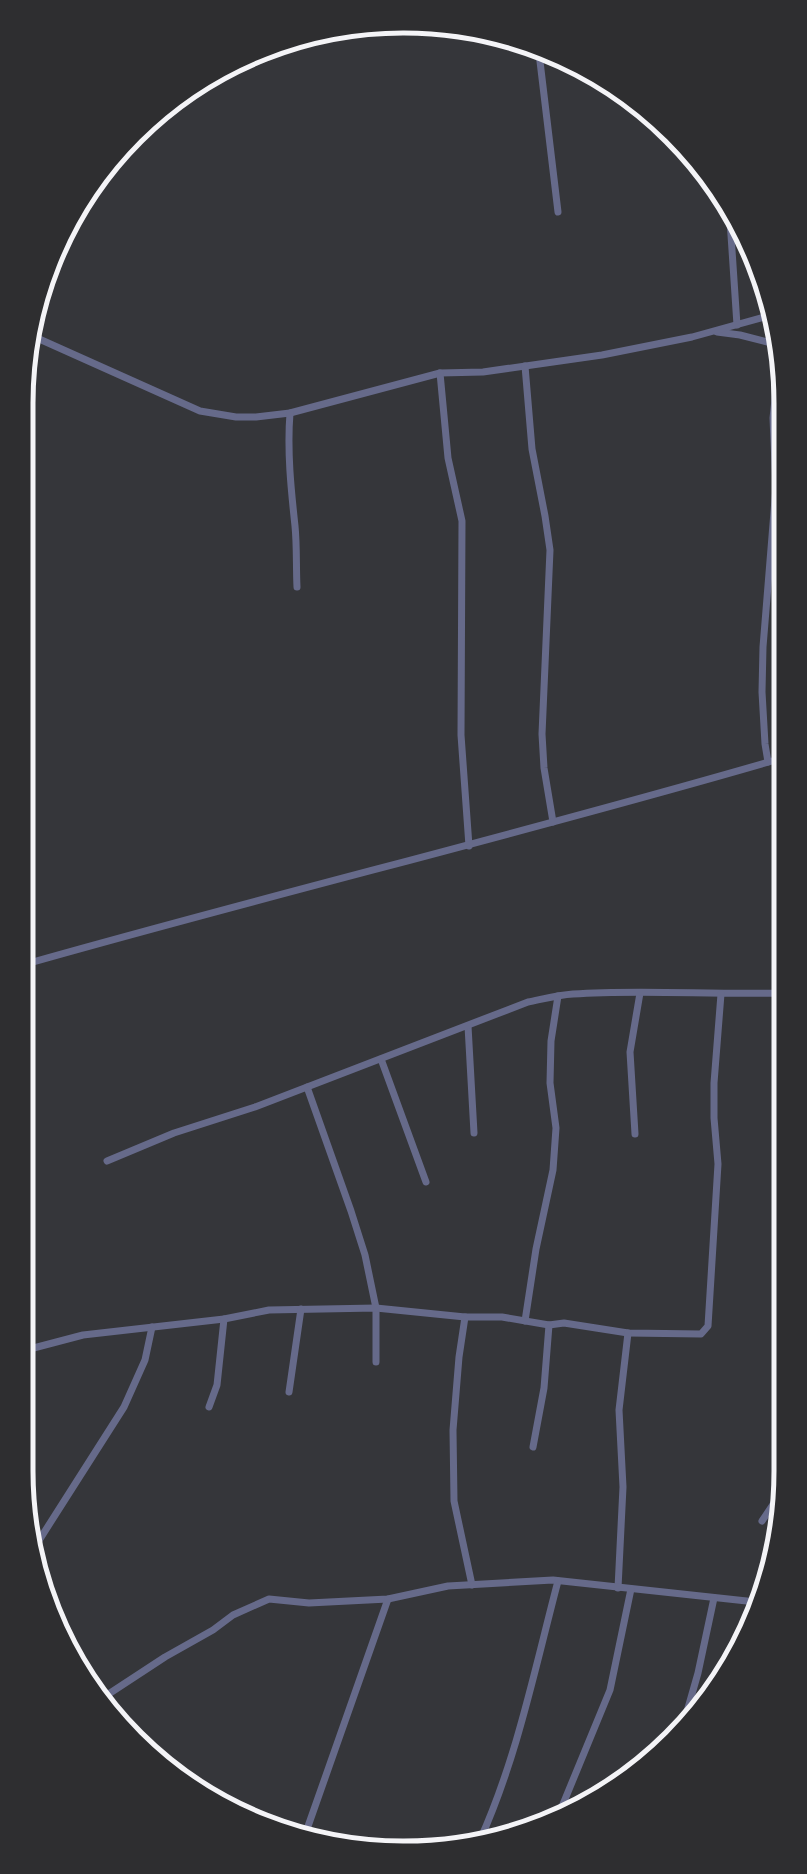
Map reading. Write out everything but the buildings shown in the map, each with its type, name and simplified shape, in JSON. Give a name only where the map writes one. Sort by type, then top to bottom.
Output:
[{"type":"street","points":[[540,59],[558,212]]},
{"type":"street","points":[[731,230],[737,325]]},
{"type":"street","points":[[39,339],[200,411],[236,417],[256,417],[290,413],[440,373],[483,372],[602,355],[712,332],[763,317]]},
{"type":"street","points":[[712,332],[740,335],[769,342]]},
{"type":"street","points":[[525,366],[532,449],[550,550],[542,734],[544,768],[553,822]]},
{"type":"street","points":[[440,373],[448,458],[462,521],[461,735],[469,846]]},
{"type":"street","points":[[774,409],[774,441]]},
{"type":"street","points":[[290,413],[288,433],[292,503],[295,527],[297,587]]},
{"type":"street","points":[[768,762],[765,744],[762,692],[763,647],[774,512]]},
{"type":"street","points":[[33,962],[116,938],[469,846],[774,760]]},
{"type":"street","points":[[106,1161],[174,1133],[256,1107],[528,1002],[558,996],[608,992],[721,994],[774,993]]},
{"type":"street","points":[[635,1134],[630,1052],[640,993]]},
{"type":"street","points":[[33,1348],[83,1335],[224,1320],[268,1310],[302,1309],[376,1308],[465,1317],[502,1317],[549,1325],[564,1323],[628,1333],[701,1334],[708,1326],[718,1164],[714,1118],[714,1083],[721,994]]},
{"type":"street","points":[[525,1321],[536,1249],[553,1170],[556,1128],[550,1084],[552,1041],[558,996]]},
{"type":"street","points":[[468,1026],[474,1133]]},
{"type":"street","points":[[381,1059],[426,1182]]},
{"type":"street","points":[[307,1087],[351,1211],[364,1255],[376,1308],[376,1362]]},
{"type":"street","points":[[290,1392],[302,1309]]},
{"type":"street","points":[[465,1317],[459,1357],[453,1430],[454,1501],[472,1585]]},
{"type":"street","points":[[209,1407],[216,1385],[224,1320]]},
{"type":"street","points":[[533,1447],[544,1388],[549,1325]]},
{"type":"street","points":[[39,1540],[124,1407],[145,1360],[152,1327]]},
{"type":"street","points":[[618,1588],[623,1487],[619,1410],[628,1333]]},
{"type":"street","points":[[762,1521],[772,1506]]},
{"type":"street","points":[[483,1832],[505,1775],[538,1662],[558,1581]]},
{"type":"street","points":[[109,1694],[166,1657],[213,1630],[233,1614],[269,1600],[308,1603],[388,1599],[448,1586],[558,1581],[750,1601]]},
{"type":"street","points":[[563,1805],[610,1690],[631,1589]]},
{"type":"street","points":[[688,1707],[698,1673],[714,1598]]},
{"type":"street","points":[[307,1828],[388,1599]]}]
